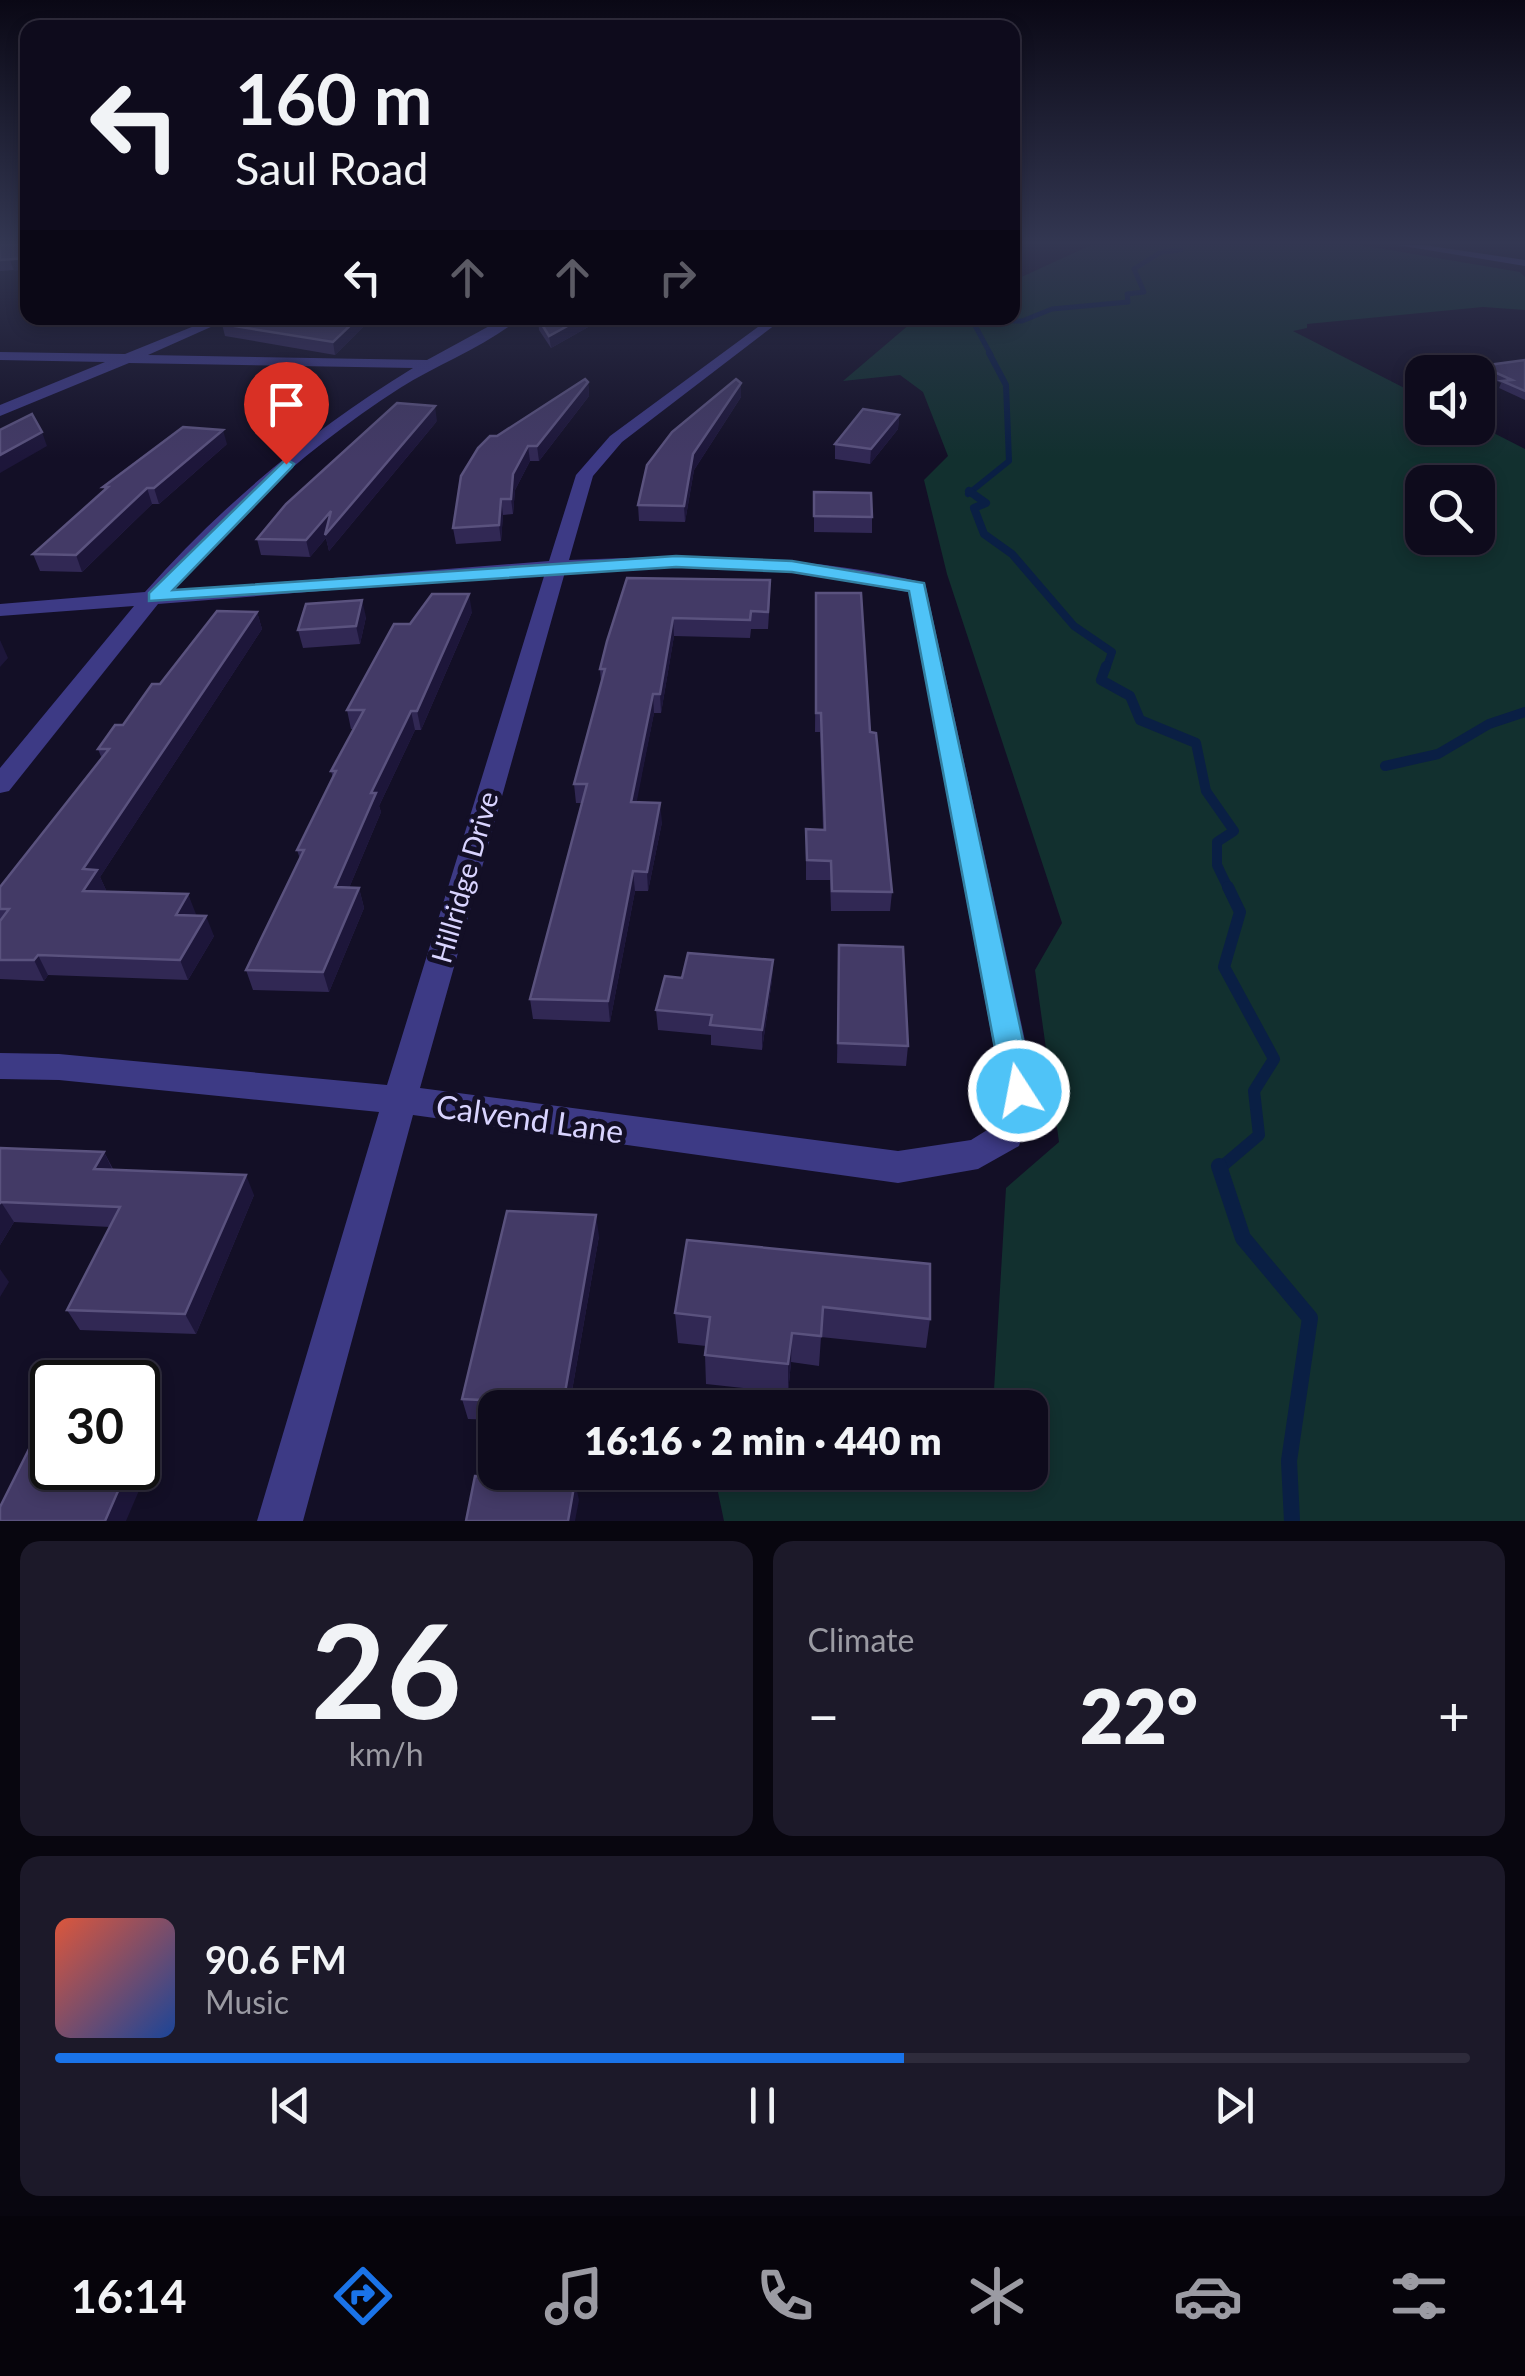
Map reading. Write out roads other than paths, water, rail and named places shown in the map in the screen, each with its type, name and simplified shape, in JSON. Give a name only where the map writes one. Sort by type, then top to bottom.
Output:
[{"type":"street","points":[[0,410],[206,325]]},
{"type":"street","points":[[0,785],[156,597],[280,468],[369,400],[500,325]]},
{"type":"street","name":"Hillridge Drive","points":[[280,1521],[490,786],[585,475],[601,452],[769,325]]},
{"type":"street","points":[[0,356],[426,364]]},
{"type":"street","name":"Calvend Lane","points":[[0,1066],[59,1067],[402,1100],[898,1168],[978,1154],[1007,1136],[1019,1091],[918,587],[792,566],[723,562],[558,566]]},
{"type":"street","points":[[0,610],[558,566]]},
{"type":"waterway","points":[[1020,321],[1035,316]]},
{"type":"waterway","points":[[975,325],[991,355]]},
{"type":"waterway","points":[[970,492],[1009,461],[1006,385],[989,353]]},
{"type":"waterway","points":[[970,492],[986,503],[974,508],[984,534],[1012,554],[1074,626],[1112,652],[1106,669]]},
{"type":"waterway","points":[[1106,666],[1101,680],[1130,696],[1140,720],[1196,743],[1206,791],[1234,831],[1217,842],[1217,865],[1229,890]]},
{"type":"waterway","points":[[1385,766],[1438,754],[1489,724],[1525,712]]},
{"type":"waterway","points":[[1220,1168],[1259,1135],[1254,1091],[1274,1059],[1224,967],[1240,912],[1228,887]]},
{"type":"waterway","points":[[1220,1168],[1243,1238],[1310,1318],[1289,1461],[1292,1521]]}]
